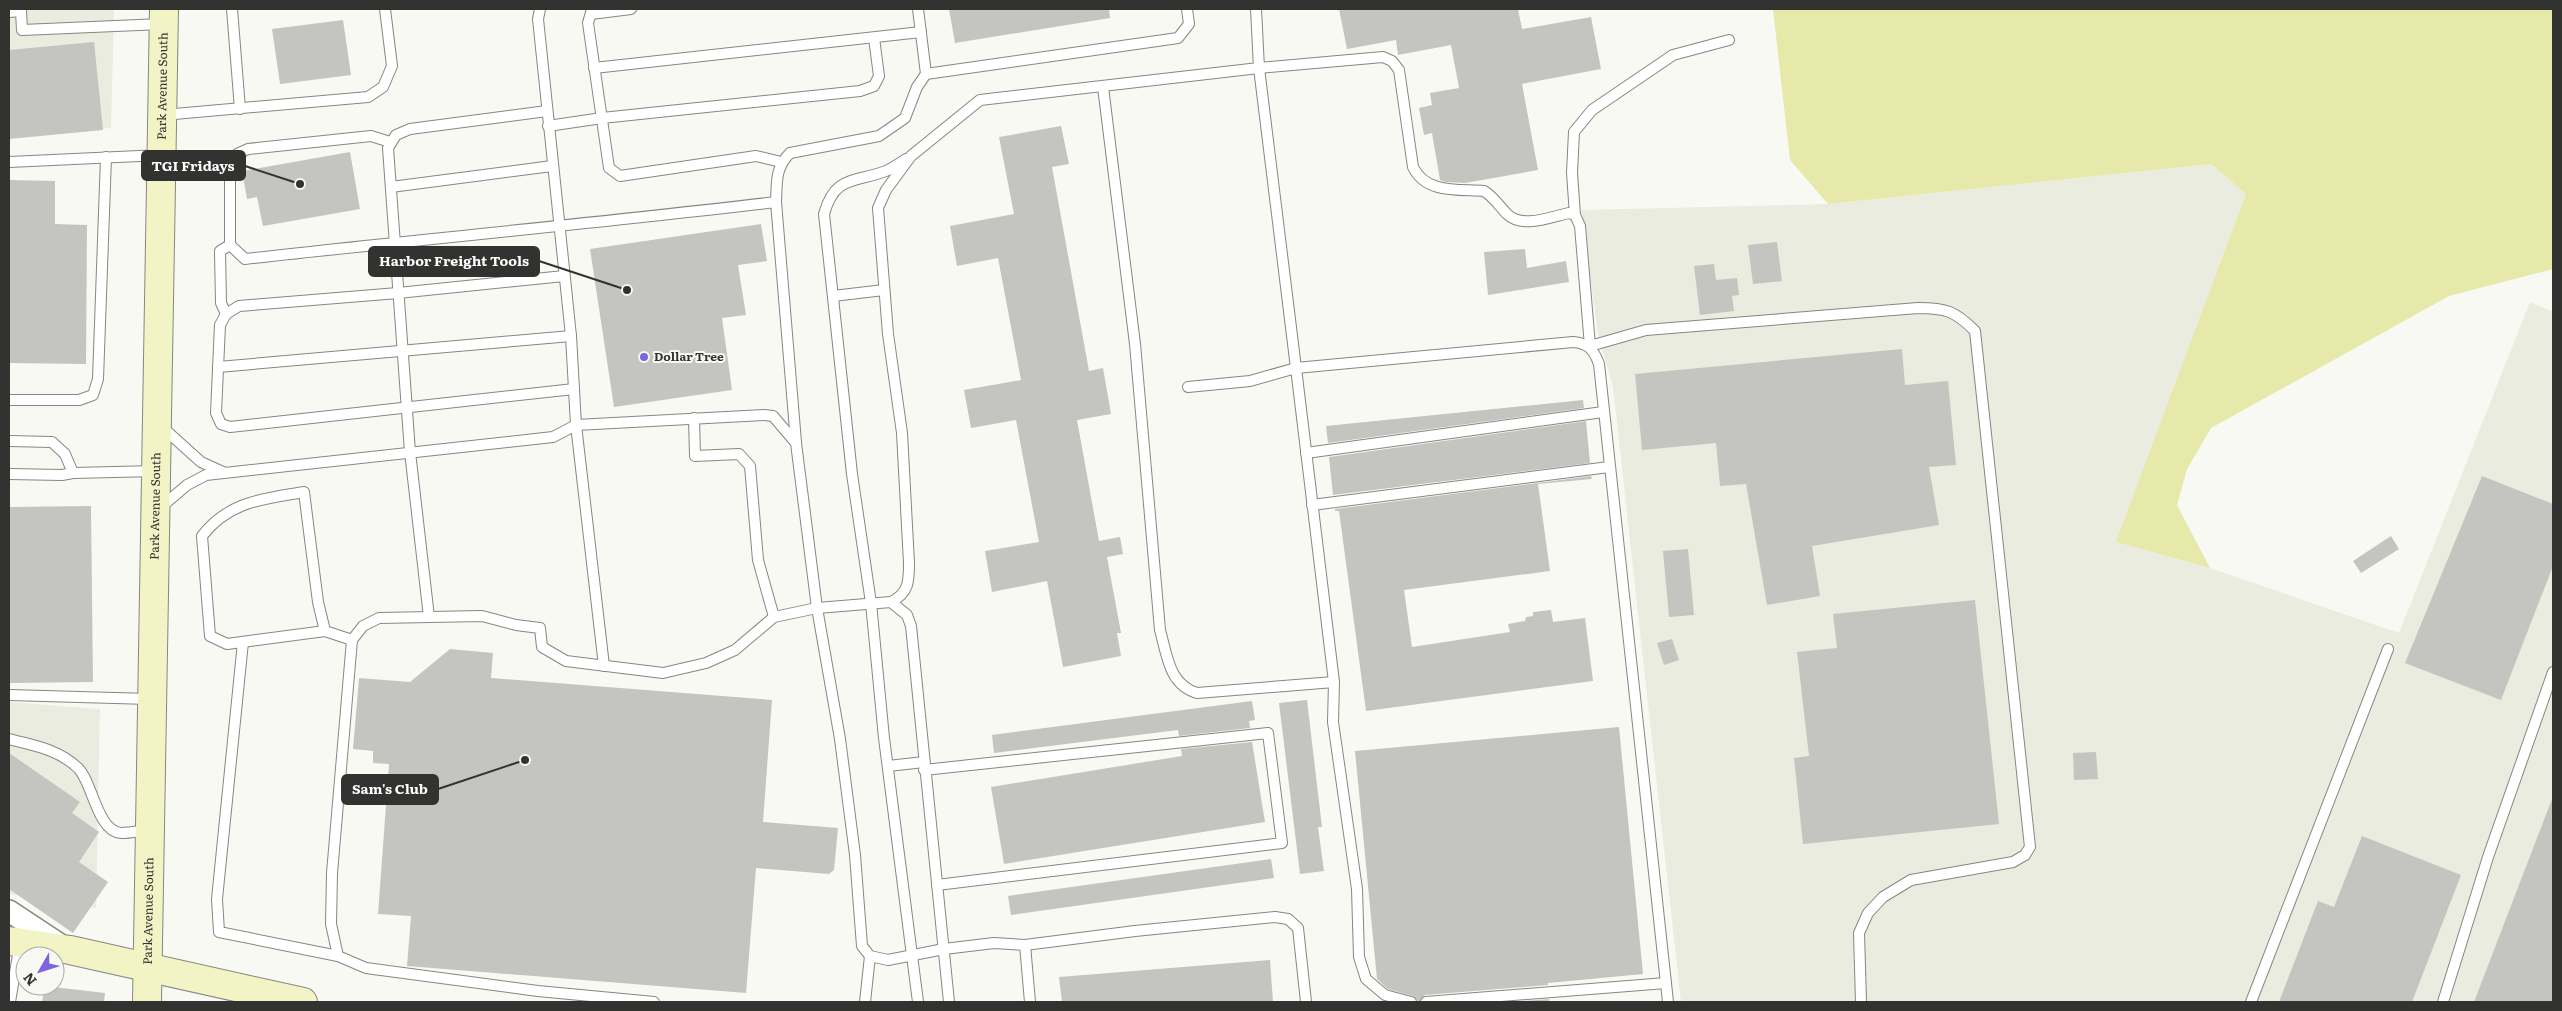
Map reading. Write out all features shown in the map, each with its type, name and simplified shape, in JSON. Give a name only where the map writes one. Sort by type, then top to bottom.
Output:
[{"type":"street","name":"Park Avenue South","points":[[147,1002],[164,16]]},
{"type":"street","points":[[9,911],[70,950]]},
{"type":"street","points":[[14,942],[70,950],[149,970],[304,1002]]},
{"type":"lane","points":[[232,9],[240,109]]},
{"type":"lane","points":[[162,115],[368,97],[382,87],[392,66],[384,9]]},
{"type":"lane","points":[[540,9],[538,19],[546,111],[571,336],[576,425],[604,666]]},
{"type":"lane","points":[[631,9],[591,11],[588,23],[609,168],[620,176],[756,156],[781,162]]},
{"type":"lane","points":[[918,9],[926,74],[917,87],[906,118],[879,136],[790,153],[781,162],[776,202],[796,443],[817,608],[840,739],[855,855],[862,946],[870,956],[888,960],[944,949],[994,943],[1025,945],[1135,930],[1275,917],[1288,919],[1298,928],[1306,1002]]},
{"type":"lane","points":[[926,74],[1178,38],[1188,24],[1187,9]]},
{"type":"lane","points":[[1256,9],[1259,68],[1334,682],[1334,722],[1357,889],[1359,957],[1366,979],[1385,994],[1411,1002]]},
{"type":"lane","points":[[9,12],[21,10],[22,30],[164,16]]},
{"type":"lane","points":[[594,68],[921,32]]},
{"type":"lane","points":[[548,126],[602,118],[860,91],[874,86],[879,76],[874,38]]},
{"type":"lane","points":[[1668,1002],[1599,364],[1596,354],[1590,346],[1580,226],[1575,215],[1572,173],[1574,132],[1592,110],[1672,55],[1729,40]]},
{"type":"lane","points":[[918,1002],[888,766],[871,602],[852,474],[824,214],[833,192],[842,184],[852,179],[886,171],[912,156],[980,100],[1259,68],[1383,57],[1392,61],[1399,70],[1413,166],[1417,174],[1426,183],[1439,188],[1484,191],[1509,216],[1517,220],[1528,221],[1569,213],[1575,215]]},
{"type":"lane","points":[[1103,86],[1135,344],[1160,630],[1170,669],[1184,689],[1197,693],[1334,682]]},
{"type":"lane","points":[[430,617],[406,408],[388,148],[396,135],[410,129],[546,111]]},
{"type":"lane","points":[[390,142],[370,136],[248,149],[237,154],[230,165],[230,245],[245,259],[396,242],[559,228],[776,202]]},
{"type":"lane","points":[[9,162],[162,155]]},
{"type":"lane","points":[[338,956],[331,924],[332,873],[352,640],[363,626],[379,618],[482,616],[516,625],[540,628],[542,647],[566,661],[663,673],[706,663],[735,650],[774,617],[817,608],[871,602],[892,602],[905,593],[909,581],[909,563],[902,433],[888,334],[878,208],[886,190],[912,156]]},
{"type":"lane","points":[[9,400],[79,400],[93,395],[98,380],[106,157]]},
{"type":"lane","points":[[390,187],[552,166]]},
{"type":"lane","points":[[226,314],[221,303],[220,251],[230,245]]},
{"type":"lane","points":[[564,276],[398,293],[239,306],[226,314],[220,325],[216,413],[221,424],[230,427],[574,389]]},
{"type":"lane","points":[[833,296],[884,290]]},
{"type":"lane","points":[[1188,388],[1250,381],[1296,368],[1573,342],[1590,346],[1646,330],[1918,308],[1950,311],[1961,318],[1975,331],[2030,847],[2025,855],[2013,862],[1911,880],[1883,897],[1868,913],[1860,933],[1861,1002]]},
{"type":"lane","points":[[218,367],[571,336]]},
{"type":"lane","points":[[1306,453],[1603,412]]},
{"type":"lane","points":[[156,512],[195,479],[224,472],[553,437],[576,425],[739,415],[773,416],[796,443]]},
{"type":"lane","points":[[694,418],[695,456],[739,454],[750,466],[758,560],[774,617]]},
{"type":"lane","points":[[157,423],[201,462],[224,472]]},
{"type":"lane","points":[[9,441],[52,442],[65,454],[73,473]]},
{"type":"lane","points":[[1312,505],[1609,467]]},
{"type":"lane","points":[[9,474],[62,475],[73,473],[157,471]]},
{"type":"lane","points":[[325,631],[318,602],[304,492],[251,502],[232,508],[208,527],[202,536],[210,636],[227,644],[325,631],[352,640]]},
{"type":"lane","points":[[892,602],[907,615],[912,626],[924,766],[949,1002]]},
{"type":"lane","points":[[243,642],[217,899],[219,932],[338,956],[366,968],[538,991],[654,1002]]},
{"type":"lane","points":[[2251,1002],[2388,649]]},
{"type":"lane","points":[[2443,1002],[2488,857],[2553,672]]},
{"type":"lane","points":[[9,695],[153,699]]},
{"type":"lane","points":[[888,766],[924,766],[1268,733],[1282,843],[937,885]]},
{"type":"lane","points":[[9,739],[53,750],[79,769],[92,792],[98,812],[109,827],[119,833],[150,830]]},
{"type":"lane","points":[[10,1002],[14,942]]},
{"type":"lane","points":[[1025,945],[1030,1002]]},
{"type":"lane","points":[[865,1002],[870,956]]},
{"type":"lane","points":[[1426,1002],[1666,983]]},
{"type":"shaded area","points":[[9,9],[114,9],[111,128],[9,137]]},
{"type":"shaded area","points":[[2211,164],[2246,194],[2117,542],[2210,568],[2399,633],[2530,302],[2553,312],[2553,1002],[1681,1002],[1613,387],[1598,334],[1581,210],[1828,204]]},
{"type":"shaded area","points":[[9,702],[100,709],[96,908],[9,894]]},
{"type":"green space","points":[[1773,9],[2553,9],[2553,269],[2449,296],[2211,428],[2187,469],[2177,505],[2210,568],[2116,542],[2246,194],[2211,164],[1828,204],[1790,160]]},
{"type":"building","points":[[949,9],[1109,9],[1110,18],[955,43]]},
{"type":"building","points":[[1339,9],[1518,9],[1522,29],[1591,17],[1601,69],[1522,84],[1538,170],[1465,183],[1445,182],[1440,180],[1432,133],[1424,135],[1419,108],[1432,105],[1430,93],[1459,88],[1451,45],[1398,55],[1396,40],[1347,49]]},
{"type":"building","points":[[343,20],[351,75],[280,84],[272,29]]},
{"type":"building","points":[[94,42],[103,130],[9,139],[9,50]]},
{"type":"building","points":[[1061,126],[1069,164],[1052,167],[1089,371],[1103,368],[1111,414],[1077,420],[1099,541],[1120,537],[1123,554],[1107,557],[1121,633],[1117,633],[1121,656],[1063,667],[1047,581],[992,592],[985,551],[1039,542],[1016,420],[971,428],[964,390],[1021,380],[998,258],[957,266],[950,226],[1014,214],[999,137]]},
{"type":"building","points":[[350,152],[360,209],[263,226],[257,197],[247,199],[242,171]]},
{"type":"building","points":[[9,180],[55,181],[55,224],[87,225],[86,364],[9,363]]},
{"type":"building","points":[[761,224],[767,261],[738,265],[746,315],[722,318],[732,390],[614,407],[590,249]]},
{"type":"building","points":[[1777,242],[1782,281],[1753,284],[1748,245]]},
{"type":"building","points":[[1525,249],[1527,268],[1566,261],[1569,282],[1488,295],[1484,252]]},
{"type":"building","points":[[1714,264],[1716,280],[1737,278],[1739,295],[1732,296],[1734,311],[1700,315],[1694,266]]},
{"type":"building","points":[[1902,349],[1905,385],[1948,381],[1956,465],[1929,467],[1939,525],[1812,546],[1820,596],[1767,605],[1746,484],[1720,486],[1716,443],[1642,450],[1635,374]]},
{"type":"building","points":[[1583,400],[1584,408],[1328,443],[1326,426]]},
{"type":"building","points":[[1586,421],[1590,463],[1333,495],[1329,457]]},
{"type":"building","points":[[1591,476],[1592,479],[1538,484],[1550,571],[1404,590],[1412,647],[1510,632],[1508,624],[1525,621],[1526,617],[1533,616],[1533,612],[1551,610],[1553,622],[1585,618],[1593,681],[1366,711],[1339,511],[1335,511],[1335,509]]},
{"type":"building","points":[[2482,476],[2553,504],[2553,566],[2501,700],[2405,663]]},
{"type":"building","points":[[91,506],[93,682],[9,683],[9,507]]},
{"type":"building","points":[[2391,536],[2399,549],[2361,573],[2353,561]]},
{"type":"building","points":[[1688,549],[1694,615],[1669,617],[1663,551]]},
{"type":"building","points":[[1975,600],[1999,824],[1803,844],[1794,758],[1809,756],[1797,652],[1837,648],[1833,614]]},
{"type":"building","points":[[1672,639],[1679,660],[1664,665],[1657,643]]},
{"type":"building","points":[[450,649],[493,653],[491,678],[772,700],[763,822],[838,828],[834,870],[829,874],[756,868],[746,993],[407,966],[411,916],[378,914],[389,764],[373,763],[373,751],[353,749],[359,678],[410,682]]},
{"type":"building","points":[[1307,700],[1322,827],[1318,827],[1324,871],[1300,874],[1279,703]]},
{"type":"building","points":[[1252,701],[1255,720],[1249,721],[1250,728],[1179,736],[1178,730],[994,753],[992,735]]},
{"type":"building","points":[[1619,727],[1643,974],[1548,983],[1548,985],[1425,995],[1419,1002],[1413,996],[1388,989],[1377,979],[1355,751]]},
{"type":"building","points":[[1252,742],[1265,822],[1004,864],[991,787],[1182,756],[1181,749]]},
{"type":"building","points":[[2096,752],[2098,779],[2074,780],[2073,753]]},
{"type":"building","points":[[9,753],[80,802],[72,813],[99,832],[79,862],[108,882],[73,933],[9,889]]},
{"type":"building","points":[[2552,799],[2553,1002],[2474,1002]]},
{"type":"building","points":[[2362,836],[2461,875],[2412,1002],[2279,1002],[2318,901],[2334,907]]},
{"type":"building","points":[[1271,859],[1274,878],[1011,915],[1008,896]]},
{"type":"building","points":[[1270,960],[1273,1002],[1062,1002],[1059,977]]},
{"type":"building","points":[[65,988],[105,993],[104,1002],[42,1002],[43,996],[65,996]]},
{"type":"building","points":[[1549,999],[1549,1002],[1510,1002]]},
{"type":"place","name":"TGI Fridays","points":[[300,184]]},
{"type":"place","name":"Harbor Freight Tools","points":[[627,290]]},
{"type":"place","name":"Dollar Tree","points":[[644,357]]},
{"type":"place","name":"Sam's Club","points":[[525,760]]}]
